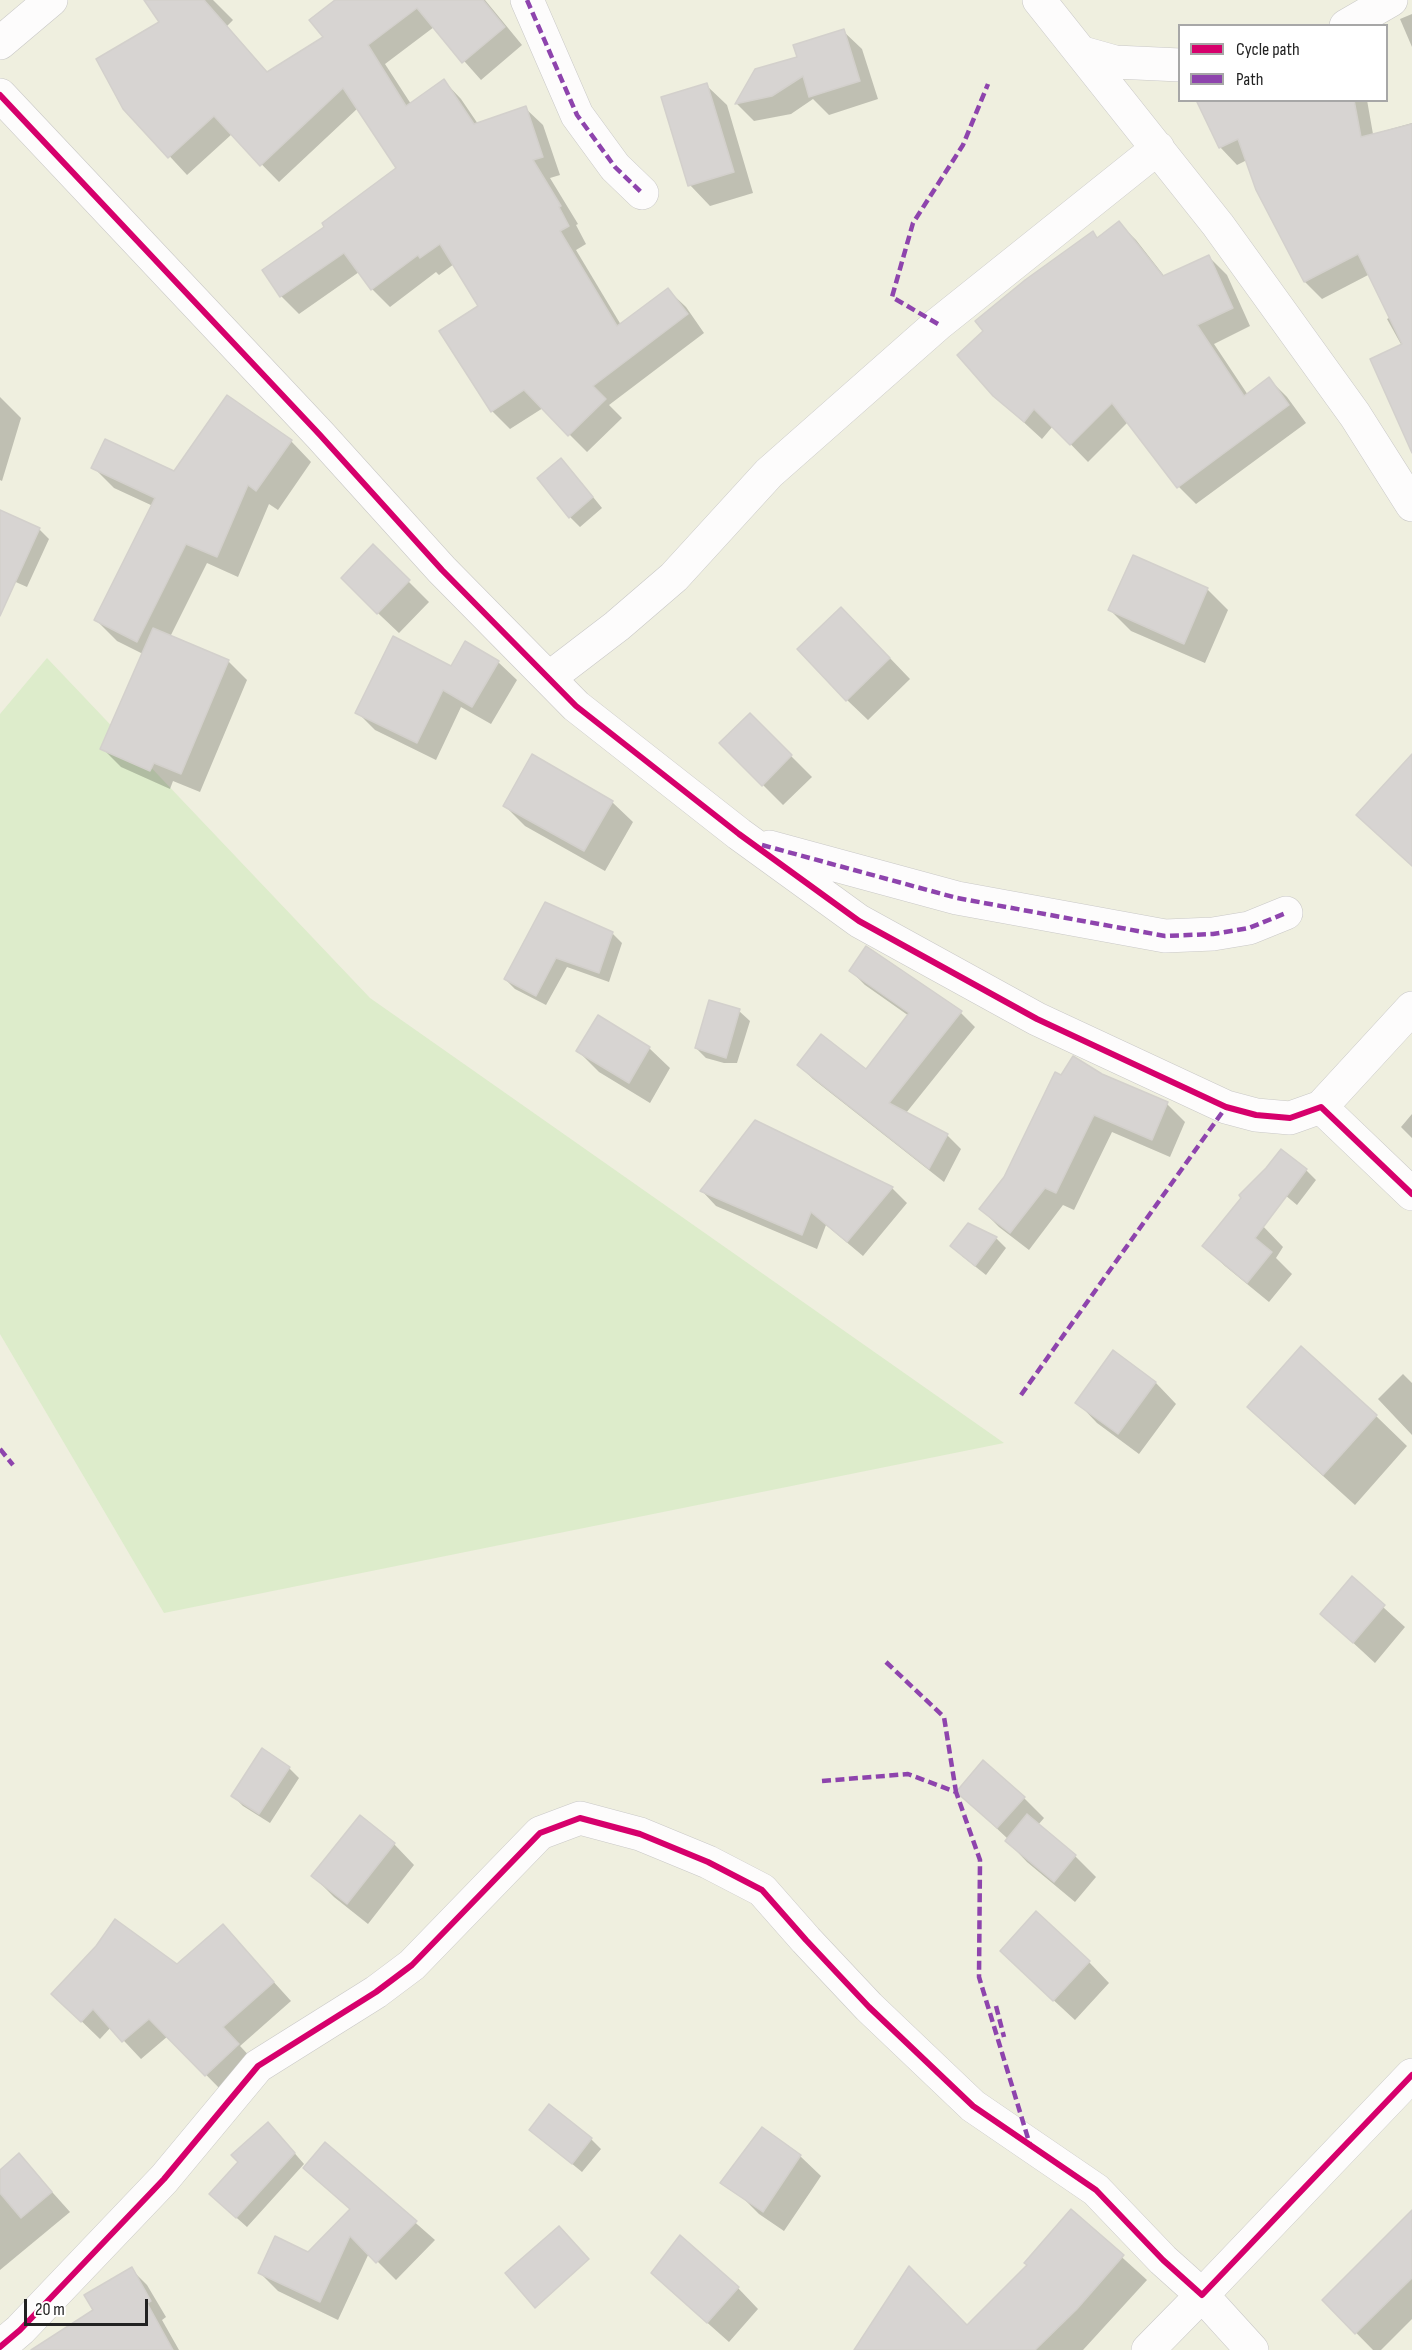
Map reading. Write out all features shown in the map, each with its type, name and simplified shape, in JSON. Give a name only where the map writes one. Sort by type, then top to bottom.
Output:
[{"type":"street","points":[[0,43],[51,0]]},
{"type":"street","points":[[527,0],[577,115],[615,167],[642,193]]},
{"type":"street","points":[[1039,0],[1218,225],[1355,415],[1412,505]]},
{"type":"street","points":[[1349,24],[1391,0]]},
{"type":"street","points":[[1083,53],[1115,62],[1178,65]]},
{"type":"street","points":[[0,95],[320,435],[442,570],[576,706],[750,842],[859,921],[1037,1019],[1215,1102],[1256,1115],[1290,1118],[1321,1107],[1412,1008]]},
{"type":"street","points":[[549,678],[617,626],[674,577],[769,473],[938,324],[1158,148]]},
{"type":"street","points":[[750,842],[957,898],[1165,936],[1213,934],[1249,928],[1286,913]]},
{"type":"street","points":[[1321,1107],[1412,1194]]},
{"type":"street","points":[[0,2347],[20,2330],[164,2179],[258,2066],[376,1992],[412,1965],[540,1833],[580,1818],[640,1834],[708,1863],[762,1890],[806,1941],[869,2007],[973,2106],[1096,2190],[1163,2260],[1202,2295],[1252,2350]]},
{"type":"street","points":[[1148,2350],[1412,2075]]},
{"type":"green space","points":[[0,0],[1412,0],[1412,2350],[0,2350]]},
{"type":"green space","points":[[47,658],[370,998],[1004,1443],[164,1613],[0,1334],[0,714]]},
{"type":"building","points":[[144,0],[204,0],[267,72],[323,37],[309,20],[335,0],[483,0],[505,27],[462,63],[417,8],[368,45],[406,106],[444,79],[474,124],[526,106],[543,157],[533,160],[561,206],[559,207],[569,226],[560,231],[617,326],[668,288],[688,314],[593,386],[606,399],[568,436],[524,390],[491,412],[439,331],[478,306],[440,244],[420,258],[418,255],[371,290],[344,253],[280,297],[262,270],[324,227],[322,223],[396,168],[343,88],[260,166],[214,116],[168,158],[123,109],[96,59],[159,22]]},
{"type":"building","points":[[844,29],[860,81],[809,97],[803,76],[772,96],[735,104],[755,69],[797,57],[793,45]]},
{"type":"building","points":[[707,83],[734,172],[688,186],[661,97]]},
{"type":"building","points":[[1197,102],[1354,102],[1361,137],[1412,124],[1412,453],[1370,359],[1402,344],[1358,254],[1304,282],[1256,190],[1238,139],[1219,148]]},
{"type":"building","points":[[1119,221],[1163,276],[1209,255],[1233,308],[1197,325],[1244,396],[1269,377],[1289,405],[1177,488],[1112,403],[1070,445],[1034,409],[1024,422],[993,396],[957,355],[983,331],[975,321],[1025,280],[1093,231],[1097,238]]},
{"type":"building","points":[[227,395],[292,440],[256,491],[248,485],[217,557],[186,544],[137,642],[94,620],[155,498],[91,468],[105,439],[174,471]]},
{"type":"building","points":[[561,458],[593,497],[569,518],[537,478]]},
{"type":"building","points":[[0,510],[40,528],[0,616]]},
{"type":"building","points":[[373,544],[410,580],[377,614],[341,578]]},
{"type":"building","points":[[1133,555],[1208,588],[1184,644],[1108,610]]},
{"type":"building","points":[[841,607],[890,658],[846,701],[797,649]]},
{"type":"building","points":[[153,628],[229,660],[181,774],[154,763],[150,771],[100,749]]},
{"type":"building","points":[[393,636],[451,666],[465,641],[499,661],[472,707],[443,690],[417,743],[355,713]]},
{"type":"building","points":[[750,713],[792,755],[762,786],[719,743]]},
{"type":"building","points":[[532,754],[613,801],[584,851],[503,806]]},
{"type":"building","points":[[1412,754],[1412,866],[1356,815]]},
{"type":"building","points":[[545,902],[613,932],[599,973],[556,958],[536,996],[504,979]]},
{"type":"building","points":[[866,946],[962,1011],[889,1103],[948,1134],[929,1169],[797,1065],[821,1034],[866,1069],[909,1013],[849,971]]},
{"type":"building","points":[[709,1000],[740,1009],[726,1058],[695,1048]]},
{"type":"building","points":[[598,1015],[650,1047],[629,1083],[576,1051]]},
{"type":"building","points":[[1073,1056],[1102,1074],[1168,1102],[1152,1140],[1094,1115],[1056,1193],[1045,1188],[1010,1233],[979,1209],[1004,1177],[1055,1072],[1061,1075]]},
{"type":"building","points":[[755,1120],[893,1187],[847,1242],[811,1212],[802,1235],[700,1191]]},
{"type":"building","points":[[1281,1149],[1307,1169],[1255,1238],[1272,1252],[1247,1283],[1202,1246],[1241,1198],[1239,1195]]},
{"type":"building","points":[[968,1223],[997,1237],[975,1266],[950,1246]]},
{"type":"building","points":[[1301,1346],[1377,1415],[1323,1475],[1247,1407]]},
{"type":"building","points":[[1113,1350],[1156,1382],[1118,1434],[1075,1403]]},
{"type":"building","points":[[1352,1576],[1385,1605],[1353,1643],[1320,1614]]},
{"type":"building","points":[[262,1748],[290,1767],[259,1814],[231,1796]]},
{"type":"building","points":[[983,1760],[1025,1797],[997,1828],[956,1792]]},
{"type":"building","points":[[1027,1814],[1076,1855],[1054,1882],[1005,1841]]},
{"type":"building","points":[[360,1815],[395,1843],[347,1904],[311,1876]]},
{"type":"building","points":[[1036,1911],[1090,1961],[1053,2001],[1000,1951]]},
{"type":"building","points":[[115,1919],[177,1964],[223,1924],[274,1982],[223,2027],[239,2044],[205,2076],[149,2019],[122,2042],[93,2009],[81,2022],[51,1994],[96,1946]]},
{"type":"building","points":[[549,2104],[592,2138],[572,2164],[529,2130]]},
{"type":"building","points":[[268,2122],[295,2153],[236,2218],[209,2194],[238,2162],[231,2155]]},
{"type":"building","points":[[762,2127],[801,2155],[763,2212],[720,2183]]},
{"type":"building","points":[[325,2142],[417,2221],[376,2263],[350,2236],[320,2302],[258,2273],[275,2236],[308,2252],[350,2209],[303,2168]]},
{"type":"building","points":[[19,2153],[52,2192],[21,2218],[0,2193],[0,2170]]},
{"type":"building","points":[[1071,2209],[1124,2255],[1077,2309],[1035,2350],[854,2350],[909,2266],[967,2325],[1027,2265],[1024,2263]]},
{"type":"building","points":[[1412,2210],[1412,2278],[1355,2334],[1322,2300]]},
{"type":"building","points":[[559,2226],[589,2259],[535,2308],[505,2273]]},
{"type":"building","points":[[680,2235],[739,2287],[707,2323],[651,2273]]},
{"type":"building","points":[[132,2267],[151,2301],[147,2303],[173,2350],[31,2350],[93,2310],[84,2295]]},
{"type":"marked path","points":[[527,0],[577,115],[615,167],[642,193]]},
{"type":"marked path","points":[[938,324],[892,297],[913,223],[963,145],[988,84]]},
{"type":"marked path","points":[[762,845],[957,898],[1165,936],[1213,934],[1249,928],[1286,913]]},
{"type":"marked path","points":[[1021,1395],[1226,1107]]},
{"type":"marked path","points":[[0,1449],[13,1465]]},
{"type":"marked path","points":[[886,1662],[944,1717],[956,1792]]},
{"type":"marked path","points":[[822,1781],[908,1774],[956,1792],[980,1860],[979,1977],[1030,2145]]},
{"type":"marked path","points":[[996,2006],[1004,2037]]},
{"type":"cycle path","points":[[0,95],[320,435],[442,570],[576,706],[739,834],[859,921],[1037,1019],[1226,1107],[1256,1115],[1290,1118],[1321,1107],[1412,1194]]},
{"type":"cycle path","points":[[0,2347],[20,2330],[164,2179],[258,2066],[376,1992],[412,1965],[540,1833],[580,1818],[640,1834],[708,1862],[762,1890],[869,2007],[973,2106],[1096,2190],[1163,2260],[1202,2295],[1412,2075]]}]
